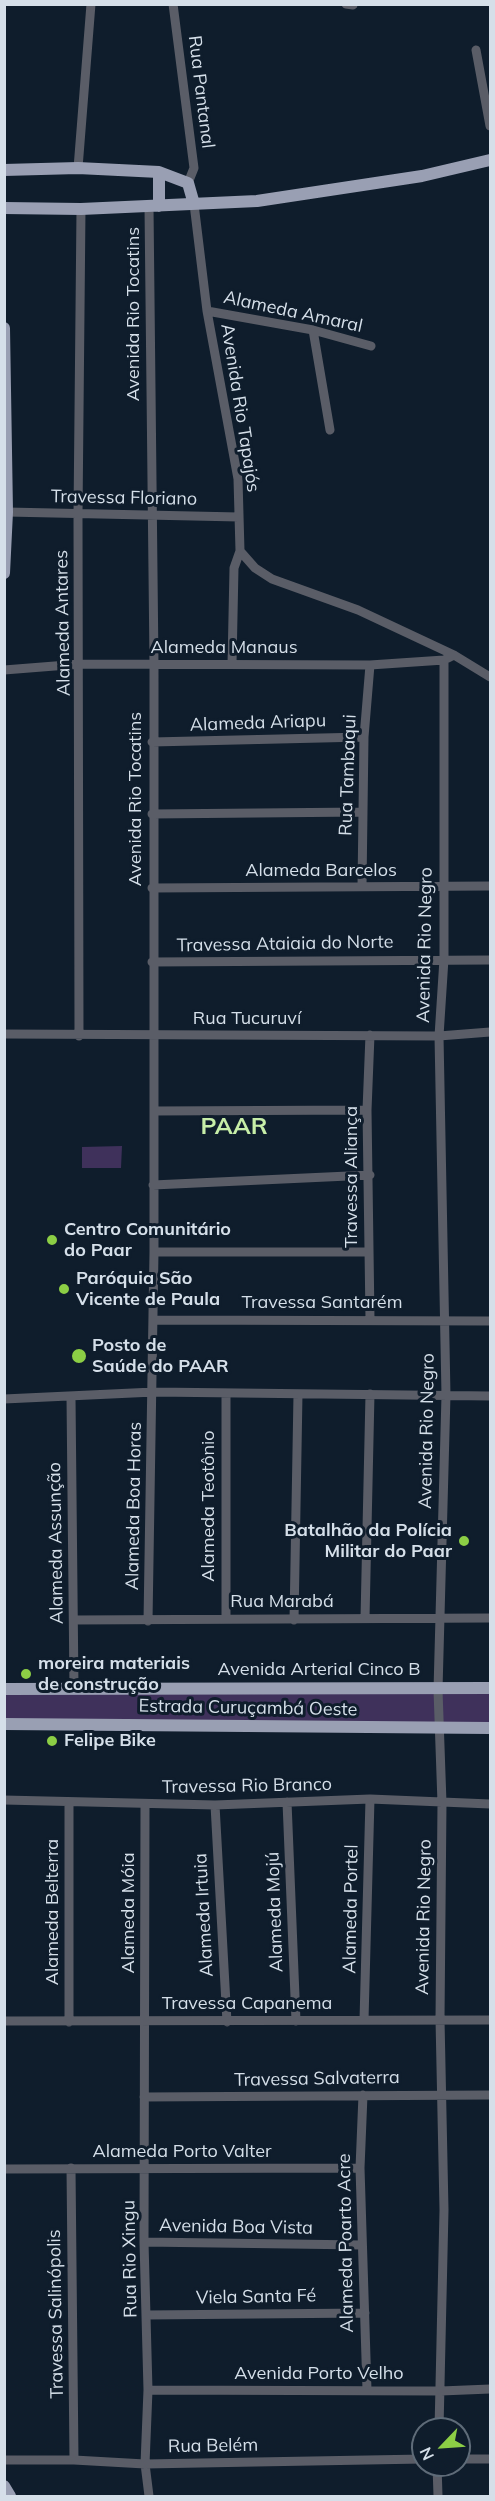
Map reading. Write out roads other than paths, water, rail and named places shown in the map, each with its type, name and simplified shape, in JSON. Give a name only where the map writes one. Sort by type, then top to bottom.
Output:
[{"type":"main road","points":[[4,208],[81,209],[269,199],[422,176],[490,160]]},
{"type":"main road","points":[[4,170],[78,168],[159,172],[188,183],[194,204]]},
{"type":"main road","points":[[154,206],[159,172]]},
{"type":"main road","points":[[4,328],[7,512],[4,573]]},
{"type":"main road","name":"Avenida Arterial Cinco B","points":[[4,1689],[490,1688]]},
{"type":"main road","name":"Estrada Curuçambá Oeste","points":[[4,1724],[490,1728]]},
{"type":"main road","points":[[4,2487],[10,2496]]},
{"type":"street","points":[[78,168],[91,4]]},
{"type":"street","name":"Rua Pantanal","points":[[173,4],[194,168],[188,183]]},
{"type":"street","points":[[476,50],[490,126]]},
{"type":"street","name":"Avenida Rio Tapajós","points":[[194,204],[207,311],[236,465],[240,551],[234,568],[232,664]]},
{"type":"street","name":"Avenida Rio Tocatins","points":[[154,206],[151,514],[154,664],[152,742],[154,1392]]},
{"type":"street","name":"Alameda Antares","points":[[79,1036],[78,514],[81,209]]},
{"type":"street","name":"Alameda Amaral","points":[[207,311],[313,330],[371,346]]},
{"type":"street","points":[[313,330],[330,430]]},
{"type":"street","name":"Travessa Floriano","points":[[7,512],[239,517]]},
{"type":"street","points":[[240,551],[255,568],[272,579],[358,610],[454,655],[490,677]]},
{"type":"street","points":[[444,660],[454,655]]},
{"type":"street","name":"Alameda Manaus","points":[[4,670],[80,664],[370,665],[444,660]]},
{"type":"street","name":"Avenida Rio Negro","points":[[440,2417],[444,2210],[440,2019],[442,1803],[438,1619],[446,1395],[446,1320],[439,1036],[444,959],[442,888],[444,660]]},
{"type":"street","name":"Rua Tambaqui","points":[[362,886],[364,737],[370,665]]},
{"type":"street","name":"Alameda Ariapu","points":[[152,742],[364,737]]},
{"type":"street","points":[[152,814],[363,812]]},
{"type":"street","name":"Alameda Barcelos","points":[[152,888],[490,886]]},
{"type":"street","name":"Travessa Ataiaia do Norte","points":[[152,962],[490,960]]},
{"type":"street","name":"Rua Tucuruví","points":[[4,1034],[439,1036],[490,1032]]},
{"type":"street","name":"Travessa Aliança","points":[[370,1035],[368,1110],[370,1319]]},
{"type":"street","points":[[154,1111],[368,1110]]},
{"type":"street","points":[[153,1185],[370,1175]]},
{"type":"street","points":[[154,1252],[369,1252]]},
{"type":"street","name":"Travessa Santarém","points":[[154,1320],[490,1321]]},
{"type":"street","points":[[4,1399],[154,1392],[490,1396]]},
{"type":"street","name":"Alameda Boa Horas","points":[[148,1621],[154,1392]]},
{"type":"street","name":"Alameda Teotônio","points":[[225,1393],[226,1618]]},
{"type":"street","points":[[294,1620],[297,1394]]},
{"type":"street","points":[[365,1618],[370,1394]]},
{"type":"street","name":"Alameda Assunção","points":[[71,1397],[74,1689]]},
{"type":"street","name":"Rua Marabá","points":[[74,1620],[490,1618]]},
{"type":"street","name":"Travessa Rio Branco","points":[[4,1800],[215,1805],[370,1799],[490,1804]]},
{"type":"street","name":"Alameda Portel","points":[[364,2020],[370,1799]]},
{"type":"street","name":"Alameda Mojú","points":[[287,1802],[296,2021]]},
{"type":"street","name":"Alameda Belterra","points":[[69,1803],[69,2022]]},
{"type":"street","name":"Alameda Móia","points":[[145,1805],[146,2021]]},
{"type":"street","name":"Alameda Irtuia","points":[[215,1805],[227,2022]]},
{"type":"street","name":"Travessa Capanema","points":[[4,2021],[490,2020]]},
{"type":"street","name":"Rua Rio Xingu","points":[[146,2021],[144,2242],[148,2390],[145,2464],[149,2496]]},
{"type":"street","name":"Alameda Poarto Acre","points":[[363,2095],[360,2168],[367,2390]]},
{"type":"street","name":"Travessa Salvaterra","points":[[144,2097],[490,2095]]},
{"type":"street","name":"Travessa Salinópolis","points":[[71,2168],[74,2460]]},
{"type":"street","name":"Alameda Porto Valter","points":[[4,2169],[360,2168]]},
{"type":"street","name":"Avenida Boa Vista","points":[[144,2242],[362,2246]]},
{"type":"street","name":"Viela Santa Fé","points":[[147,2315],[365,2313]]},
{"type":"street","name":"Avenida Porto Velho","points":[[148,2390],[441,2391],[490,2389]]},
{"type":"street","name":"Rua Belém","points":[[4,2460],[74,2460],[145,2464],[411,2459]]},
{"type":"street","points":[[471,2459],[490,2459]]},
{"type":"street","points":[[437,2477],[438,2496]]},
{"type":"place","name":"Centro Comunitário do Paar","points":[[52,1240]]},
{"type":"place","name":"Paróquia São Vicente de Paula","points":[[64,1289]]},
{"type":"place","name":"Posto de Saúde do PAAR","points":[[79,1356]]},
{"type":"place","name":"Batalhão da Polícia Militar do Paar","points":[[464,1541]]},
{"type":"place","name":"moreira materiais de construção","points":[[26,1674]]},
{"type":"place","name":"Felipe Bike","points":[[52,1741]]},
{"type":"district","name":"PAAR","points":[[234,1127]]}]
